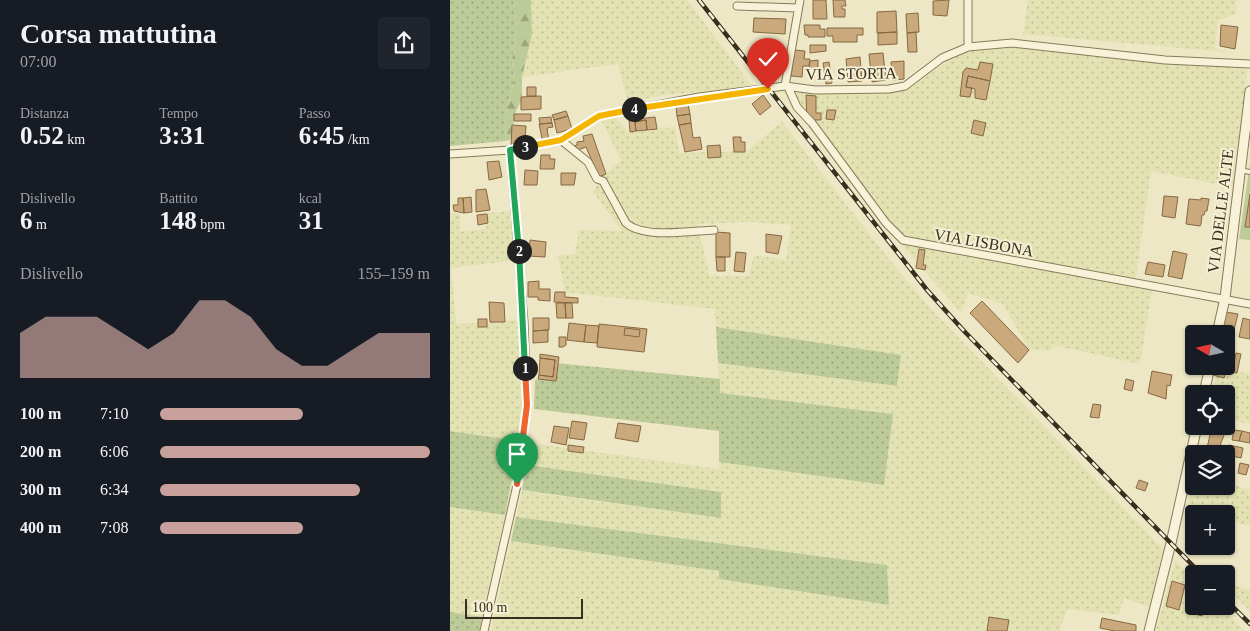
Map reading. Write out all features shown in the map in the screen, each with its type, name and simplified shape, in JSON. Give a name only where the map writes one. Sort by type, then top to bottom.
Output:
[{"type":"street","points":[[968,0],[968,47]]},
{"type":"street","points":[[737,6],[799,4],[787,87]]},
{"type":"street","name":"VIA STORTA","points":[[450,154],[510,150],[561,140],[599,116],[690,99],[787,87],[855,90],[889,89],[905,86],[942,58],[968,47],[1012,43],[1165,60],[1250,64]]},
{"type":"street","name":"VIA LISBONA","points":[[787,87],[797,107],[812,123],[894,233],[903,240],[1250,304]]},
{"type":"street","name":"VIA DELLE ALTE","points":[[1219,325],[1225,298],[1240,170],[1249,114],[1250,91]]},
{"type":"street","points":[[561,140],[588,162],[597,179],[603,181],[630,227],[656,232],[714,230]]},
{"type":"street","points":[[484,631],[517,484],[527,405],[524,322],[510,150]]},
{"type":"street","points":[[1149,631],[1171,544],[1195,435]]},
{"type":"lane","points":[[1240,170],[1250,172]]},
{"type":"green space","points":[[450,0],[514,0],[517,30],[512,60],[514,80],[506,115],[505,141],[450,146]]},
{"type":"green space","points":[[514,0],[531,0],[532,34],[522,77],[522,99],[516,111],[510,140],[505,141],[506,115],[514,80],[512,60],[517,30]]},
{"type":"green space","points":[[531,0],[687,0],[753,87],[663,95],[628,102],[618,64],[522,77],[532,34]]},
{"type":"green space","points":[[1028,0],[1236,0],[1237,14],[1218,20],[1215,48],[1227,52],[1023,34]]},
{"type":"green space","points":[[1003,44],[1248,66],[1232,187],[1151,171],[1135,283],[1135,287],[1152,291],[1140,364],[1057,346],[1049,351],[1029,349],[1003,304],[968,293],[961,313],[899,242],[781,89],[811,92],[896,92],[912,87],[948,61],[969,50]]},
{"type":"green space","points":[[614,116],[628,132],[675,127],[679,153],[747,151],[782,122],[885,254],[930,308],[1163,549],[1149,607],[1124,598],[1119,615],[1068,609],[1059,629],[1063,631],[491,631],[511,541],[719,571],[719,579],[889,605],[887,565],[516,517],[522,491],[721,518],[720,492],[527,465],[530,443],[719,469],[719,462],[884,485],[893,414],[719,393],[718,363],[897,386],[901,355],[716,327],[714,309],[565,292],[558,256],[575,254],[579,230],[622,231],[593,192],[603,176],[621,161],[602,121]],"holes":[[[752,222],[791,225],[786,260],[754,255],[749,276],[710,276],[697,224]]]},
{"type":"green space","points":[[1250,163],[1250,240],[1239,239]]},
{"type":"green space","points":[[513,211],[515,260],[451,268],[456,324],[520,320],[524,384],[519,441],[450,431],[450,213],[460,214],[460,232],[486,229],[487,213]]},
{"type":"green space","points":[[716,327],[901,355],[897,386],[718,363]]},
{"type":"green space","points":[[556,363],[720,379],[720,393],[893,414],[884,485],[719,462],[719,431],[534,409],[535,380],[554,377]]},
{"type":"green space","points":[[1235,371],[1250,374],[1250,424],[1235,421],[1235,385],[1214,385],[1216,375],[1235,375]]},
{"type":"green space","points":[[450,431],[519,441],[505,515],[450,507]]},
{"type":"green space","points":[[527,465],[721,492],[721,518],[522,490]]},
{"type":"green space","points":[[1235,485],[1250,490],[1250,526],[1235,522],[1235,505],[1187,505],[1189,495],[1235,495]]},
{"type":"green space","points":[[450,507],[505,515],[482,617],[450,612]]},
{"type":"green space","points":[[516,517],[887,565],[889,605],[719,579],[719,571],[511,541]]},
{"type":"green space","points":[[1175,561],[1185,571],[1185,615],[1229,615],[1244,631],[1156,631]]},
{"type":"green space","points":[[1235,586],[1250,590],[1250,611],[1235,596]]},
{"type":"green space","points":[[450,612],[482,617],[480,631],[450,631]]},
{"type":"building","points":[[813,0],[826,0],[827,19],[813,19]]},
{"type":"building","points":[[833,0],[845,0],[846,6],[842,6],[842,9],[845,9],[845,17],[834,17]]},
{"type":"building","points":[[949,0],[947,16],[933,15],[933,1]]},
{"type":"building","points":[[896,11],[897,32],[877,33],[877,12]]},
{"type":"building","points":[[918,13],[919,32],[907,33],[906,14]]},
{"type":"building","points":[[754,18],[786,19],[785,34],[753,32]]},
{"type":"building","points":[[804,25],[820,25],[820,29],[825,29],[825,37],[808,37],[808,35],[805,35]]},
{"type":"building","points":[[1221,25],[1238,27],[1235,49],[1220,46]]},
{"type":"building","points":[[827,28],[863,28],[863,35],[857,35],[857,42],[833,42],[833,36],[827,36]]},
{"type":"building","points":[[897,32],[897,44],[878,45],[878,33]]},
{"type":"building","points":[[916,32],[917,52],[908,52],[907,33]]},
{"type":"building","points":[[757,45],[763,49],[764,45],[770,46],[769,53],[778,54],[777,63],[764,62],[763,55],[756,54]]},
{"type":"building","points":[[810,45],[826,45],[826,51],[810,53]]},
{"type":"building","points":[[795,50],[805,51],[804,59],[810,59],[809,66],[803,66],[802,77],[791,76]]},
{"type":"building","points":[[883,53],[886,80],[872,82],[869,54]]},
{"type":"building","points":[[860,57],[862,81],[848,82],[846,59]]},
{"type":"building","points":[[818,60],[818,67],[809,69],[810,61]]},
{"type":"building","points":[[904,61],[904,79],[893,80],[891,62]]},
{"type":"building","points":[[829,62],[832,83],[826,84],[823,63]]},
{"type":"building","points":[[980,62],[993,64],[990,81],[968,76],[966,87],[972,88],[970,97],[960,96],[963,72],[966,68],[978,70]]},
{"type":"building","points":[[968,76],[990,81],[986,100],[975,98],[975,89],[966,87]]},
{"type":"building","points":[[527,87],[536,87],[536,96],[527,96]]},
{"type":"building","points":[[763,95],[771,106],[760,115],[752,104]]},
{"type":"building","points":[[806,95],[816,96],[816,113],[821,113],[821,120],[807,120]]},
{"type":"building","points":[[541,96],[541,109],[521,110],[521,97]]},
{"type":"building","points":[[688,104],[690,114],[677,116],[676,106]]},
{"type":"building","points":[[827,110],[836,110],[834,120],[826,119]]},
{"type":"building","points":[[566,111],[568,116],[554,120],[552,115]]},
{"type":"building","points":[[514,114],[531,114],[531,121],[514,121]]},
{"type":"building","points":[[690,114],[691,123],[679,125],[677,116]]},
{"type":"building","points":[[568,116],[572,129],[557,133],[554,120]]},
{"type":"building","points":[[551,117],[552,123],[540,124],[539,118]]},
{"type":"building","points":[[655,117],[657,129],[647,130],[646,120],[635,122],[636,131],[630,132],[629,120]]},
{"type":"building","points":[[646,120],[647,130],[636,131],[635,122]]},
{"type":"building","points":[[974,120],[986,123],[983,136],[971,133]]},
{"type":"building","points":[[552,123],[553,127],[547,128],[549,142],[543,143],[539,124]]},
{"type":"building","points":[[691,123],[693,138],[700,137],[702,149],[685,152],[679,125]]},
{"type":"building","points":[[512,125],[526,126],[525,141],[519,141],[519,147],[511,146]]},
{"type":"building","points":[[592,134],[606,174],[599,177],[586,147],[575,151],[574,146],[577,145],[577,142],[584,141],[583,136]]},
{"type":"building","points":[[733,137],[741,137],[741,142],[745,142],[745,152],[734,152]]},
{"type":"building","points":[[720,145],[721,157],[708,158],[707,146]]},
{"type":"building","points":[[541,155],[550,155],[550,159],[555,159],[554,169],[540,169]]},
{"type":"building","points":[[499,161],[502,177],[489,180],[487,162]]},
{"type":"building","points":[[525,170],[538,171],[537,185],[524,185]]},
{"type":"building","points":[[561,173],[576,173],[574,185],[561,185]]},
{"type":"building","points":[[486,189],[490,210],[476,212],[476,190]]},
{"type":"building","points":[[1250,194],[1250,227],[1245,227]]},
{"type":"building","points":[[1164,196],[1178,197],[1175,218],[1162,216]]},
{"type":"building","points":[[471,197],[472,212],[464,213],[463,198]]},
{"type":"building","points":[[458,198],[463,198],[464,213],[454,211],[453,205],[458,205]]},
{"type":"building","points":[[1201,198],[1209,199],[1207,211],[1202,215],[1200,226],[1186,224],[1189,199],[1201,200]]},
{"type":"building","points":[[487,214],[488,223],[478,225],[477,215]]},
{"type":"building","points":[[716,232],[730,233],[730,257],[716,257]]},
{"type":"building","points":[[766,234],[782,236],[778,254],[766,252]]},
{"type":"building","points":[[530,240],[546,242],[545,257],[528,256]]},
{"type":"building","points":[[919,249],[925,250],[923,265],[926,265],[925,270],[916,268]]},
{"type":"building","points":[[1173,251],[1187,254],[1182,279],[1168,276]]},
{"type":"building","points":[[736,252],[746,253],[744,272],[734,271]]},
{"type":"building","points":[[716,257],[725,257],[725,271],[717,271]]},
{"type":"building","points":[[1148,262],[1165,265],[1163,277],[1145,274]]},
{"type":"building","points":[[539,281],[539,289],[550,289],[550,301],[538,300],[538,297],[528,297],[528,282]]},
{"type":"building","points":[[555,292],[565,292],[565,297],[578,298],[578,303],[554,302]]},
{"type":"building","points":[[982,301],[1029,350],[1018,363],[970,313]]},
{"type":"building","points":[[489,302],[504,303],[505,322],[490,322]]},
{"type":"building","points":[[556,303],[565,303],[566,318],[557,318]]},
{"type":"building","points":[[565,303],[572,303],[573,318],[566,318]]},
{"type":"building","points":[[1226,312],[1238,314],[1235,326],[1223,325]]},
{"type":"building","points":[[533,318],[549,318],[549,330],[533,331]]},
{"type":"building","points":[[1243,318],[1250,320],[1250,339],[1239,337]]},
{"type":"building","points":[[478,319],[487,319],[487,327],[478,327]]},
{"type":"building","points":[[569,323],[586,325],[584,342],[567,340]]},
{"type":"building","points":[[599,324],[647,329],[644,352],[597,347]]},
{"type":"building","points":[[586,325],[599,326],[597,343],[584,342]]},
{"type":"building","points":[[625,328],[640,330],[639,337],[624,335]]},
{"type":"building","points":[[548,330],[548,342],[533,343],[533,331]]},
{"type":"building","points":[[559,337],[566,337],[566,345],[563,347],[559,347]]},
{"type":"building","points":[[1236,353],[1241,354],[1237,373],[1235,373]]},
{"type":"building","points":[[540,354],[559,357],[556,381],[538,379],[539,375],[553,377],[555,360],[540,358]]},
{"type":"building","points":[[540,358],[555,360],[553,377],[539,375]]},
{"type":"building","points":[[1152,371],[1172,375],[1170,386],[1167,385],[1166,399],[1148,393]]},
{"type":"building","points":[[1213,375],[1225,375],[1224,378]]},
{"type":"building","points":[[1126,379],[1134,381],[1132,391],[1124,389]]},
{"type":"building","points":[[1093,404],[1101,405],[1099,418],[1090,417]]},
{"type":"building","points":[[572,421],[587,423],[584,440],[569,438]]},
{"type":"building","points":[[618,423],[641,426],[638,442],[615,438]]},
{"type":"building","points":[[554,426],[569,428],[566,445],[551,442]]},
{"type":"building","points":[[1235,430],[1242,431],[1239,441],[1232,440]]},
{"type":"building","points":[[1242,431],[1250,433],[1250,443],[1239,441]]},
{"type":"building","points":[[1210,435],[1224,435],[1220,445],[1208,445]]},
{"type":"building","points":[[568,445],[584,447],[583,453],[568,451]]},
{"type":"building","points":[[1235,446],[1243,448],[1241,458],[1235,457]]},
{"type":"building","points":[[1240,463],[1249,465],[1246,475],[1238,473]]},
{"type":"building","points":[[1139,480],[1148,483],[1145,491],[1136,488]]},
{"type":"building","points":[[1172,581],[1185,585],[1179,610],[1166,606]]},
{"type":"building","points":[[989,617],[1009,620],[1007,631],[987,631]]},
{"type":"building","points":[[1102,618],[1136,625],[1136,631],[1115,631],[1100,628]]},
{"type":"railway","points":[[699,0],[927,290],[964,331],[1192,565]]},
{"type":"railway","points":[[1235,609],[1250,624]]},
{"type":"route","points":[[517,484],[527,405],[524,322],[516,204],[510,150],[561,140],[599,116],[655,104],[768,89]]}]
